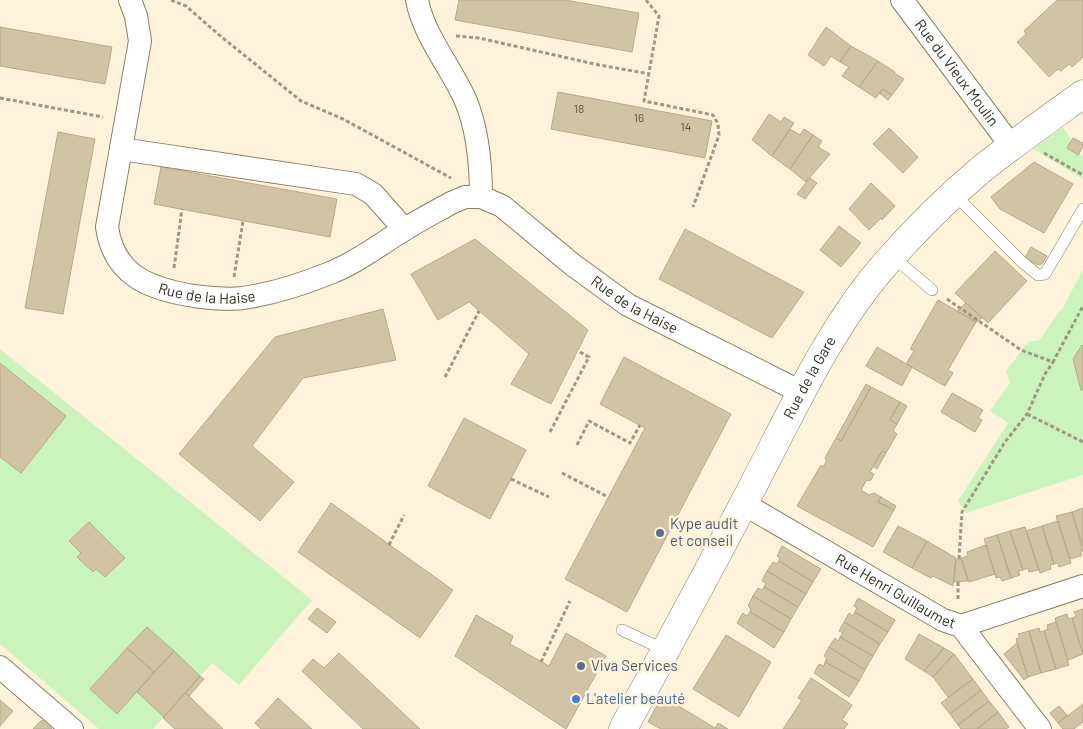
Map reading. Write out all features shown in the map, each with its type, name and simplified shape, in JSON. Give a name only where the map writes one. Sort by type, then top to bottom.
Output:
[{"type":"street","name":"Rue de la Haise","points":[[130,0],[136,16],[140,41],[107,227],[110,244],[119,259],[134,277],[150,286],[170,292],[220,300],[243,298],[286,288],[331,273],[404,229],[451,203],[481,190],[573,265],[628,305],[802,392]]},
{"type":"street","points":[[417,0],[419,10],[430,34],[465,98],[474,124],[481,190]]},
{"type":"street","name":"Rue du Vieux Moulin","points":[[902,0],[1018,141]]},
{"type":"street","name":"Rue de la Gare","points":[[623,729],[744,504],[810,376],[854,305],[907,239],[954,194],[1018,141],[1083,94]]},
{"type":"street","points":[[121,149],[356,184],[373,194],[404,229]]},
{"type":"street","name":"Rue Henri Guillaumet","points":[[744,504],[943,620],[961,626],[1040,729]]},
{"type":"street","points":[[961,626],[1083,586]]},
{"type":"street","points":[[0,667],[72,729]]},
{"type":"lane","points":[[954,194],[1022,262],[1038,275],[1045,274],[1083,209]]},
{"type":"lane","points":[[892,256],[932,290]]},
{"type":"lane","points":[[622,630],[665,650]]},
{"type":"path","points":[[171,0],[186,6],[301,101],[342,119],[451,178],[481,190]]},
{"type":"path","points":[[646,0],[659,16],[644,101],[714,115],[718,124],[719,135],[693,207]]},
{"type":"path","points":[[430,34],[479,38],[599,65],[650,74]]},
{"type":"path","points":[[0,98],[126,122]]},
{"type":"path","points":[[1018,141],[1039,150],[1083,175]]},
{"type":"path","points":[[170,292],[182,209]]},
{"type":"path","points":[[230,299],[243,220]]},
{"type":"path","points":[[932,290],[958,305],[1021,350],[1053,362]]},
{"type":"path","points":[[958,559],[962,512],[1005,442],[1027,414],[1045,374],[1083,306]]},
{"type":"path","points":[[445,377],[479,311]]},
{"type":"path","points":[[550,432],[589,357],[578,351]]},
{"type":"path","points":[[1027,414],[1083,442]]},
{"type":"path","points":[[577,446],[589,421],[630,444],[640,425]]},
{"type":"path","points":[[562,473],[608,497]]},
{"type":"path","points":[[511,479],[549,497]]},
{"type":"path","points":[[389,545],[404,515]]},
{"type":"path","points":[[541,662],[570,601]]},
{"type":"green space","points":[[1063,127],[1083,157],[1083,179],[1033,149]]},
{"type":"green space","points":[[1083,270],[1083,475],[966,513],[958,501],[1008,423],[990,411],[1010,383],[1006,371],[1028,342],[1040,340],[1059,311],[1061,311]]},
{"type":"green space","points":[[0,349],[312,600],[239,685],[212,663],[153,729],[99,729],[0,644]]},
{"type":"building","points":[[459,0],[565,0],[639,13],[632,52],[455,20]]},
{"type":"building","points":[[1057,0],[1083,0],[1083,57],[1072,67],[1069,64],[1061,71],[1058,69],[1049,77],[1017,42],[1026,34],[1024,31]]},
{"type":"building","points":[[0,27],[112,47],[105,84],[0,66]]},
{"type":"building","points":[[826,27],[851,46],[840,62],[831,56],[824,66],[808,55]]},
{"type":"building","points":[[851,46],[878,61],[859,87],[842,76],[849,67],[840,62]]},
{"type":"building","points":[[878,61],[904,79],[892,95],[883,89],[876,98],[859,87]]},
{"type":"building","points":[[883,89],[892,95],[888,100],[879,93]]},
{"type":"building","points":[[558,92],[712,121],[705,158],[551,129]]},
{"type":"building","points":[[769,114],[781,122],[784,117],[794,123],[772,156],[752,140]]},
{"type":"building","points":[[889,128],[918,157],[903,173],[873,144]]},
{"type":"building","points":[[790,129],[800,135],[804,129],[813,135],[790,169],[772,156]]},
{"type":"building","points":[[58,132],[95,139],[63,314],[25,308]]},
{"type":"building","points":[[813,135],[822,141],[818,147],[830,154],[806,182],[790,169]]},
{"type":"building","points":[[1073,138],[1083,143],[1083,147],[1078,155],[1067,148]]},
{"type":"building","points":[[1034,162],[1073,184],[1044,233],[1000,209],[991,197]]},
{"type":"building","points":[[161,167],[337,199],[330,237],[154,204]]},
{"type":"building","points":[[810,178],[817,183],[805,199],[797,194]]},
{"type":"building","points":[[871,183],[895,206],[869,230],[849,209]]},
{"type":"building","points":[[839,226],[861,243],[841,267],[820,250]]},
{"type":"building","points":[[685,229],[804,292],[772,338],[659,279]]},
{"type":"building","points":[[475,239],[588,330],[551,404],[511,384],[529,354],[469,302],[438,320],[411,274]]},
{"type":"building","points":[[1031,247],[1047,256],[1042,264],[1038,265],[1025,258]]},
{"type":"building","points":[[995,251],[1027,281],[988,323],[955,293]]},
{"type":"building","points":[[938,300],[976,322],[948,370],[953,373],[945,386],[906,364],[914,351],[910,349]]},
{"type":"building","points":[[966,303],[982,318],[976,322],[957,311]]},
{"type":"building","points":[[383,309],[396,360],[303,378],[252,446],[294,482],[260,521],[179,454],[275,337]]},
{"type":"building","points":[[1082,345],[1083,390],[1081,390],[1073,359]]},
{"type":"building","points":[[877,347],[912,367],[902,386],[866,366]]},
{"type":"building","points":[[624,357],[731,414],[627,612],[565,579],[645,428],[600,404]]},
{"type":"building","points":[[0,363],[66,416],[21,473],[0,457]]},
{"type":"building","points":[[866,384],[871,387],[841,441],[836,438]]},
{"type":"building","points":[[871,387],[900,402],[890,420],[897,424],[893,431],[897,434],[886,453],[882,451],[870,472],[874,474],[871,480],[866,481],[861,490],[869,495],[874,493],[881,497],[878,502],[894,510],[873,547],[797,506],[821,465],[823,467],[827,460],[825,458],[836,438],[841,441]]},
{"type":"building","points":[[952,393],[983,410],[978,418],[982,420],[975,432],[941,412]]},
{"type":"building","points":[[900,402],[907,406],[897,424],[890,420]]},
{"type":"building","points":[[464,418],[526,450],[490,519],[428,486]]},
{"type":"building","points":[[882,451],[886,453],[877,469],[873,466]]},
{"type":"building","points":[[881,497],[896,506],[894,510],[878,502]]},
{"type":"building","points":[[331,503],[453,590],[420,638],[298,552]]},
{"type":"building","points":[[1083,508],[1083,547],[1072,512]]},
{"type":"building","points":[[1072,512],[1083,551],[1081,551],[1081,556],[1070,559],[1056,516]]},
{"type":"building","points":[[1058,521],[1071,563],[1059,567],[1058,563],[1054,564],[1042,526]]},
{"type":"building","points":[[89,522],[125,558],[105,577],[96,569],[93,572],[77,557],[81,553],[69,541]]},
{"type":"building","points":[[898,526],[927,541],[912,568],[883,552]]},
{"type":"building","points":[[1042,526],[1054,564],[1050,565],[1051,569],[1040,573],[1026,531]]},
{"type":"building","points":[[1025,527],[1039,570],[1029,572],[1028,568],[1023,570],[1010,531]]},
{"type":"building","points":[[1010,531],[1023,570],[1018,571],[1020,575],[1011,578],[997,535]]},
{"type":"building","points":[[997,535],[1011,578],[1002,581],[1000,577],[996,578],[984,539]]},
{"type":"building","points":[[927,541],[956,558],[953,586],[933,576],[931,578],[912,568]]},
{"type":"building","points":[[986,545],[995,574],[969,582],[961,558],[968,556],[967,552]]},
{"type":"building","points":[[782,546],[821,569],[813,582],[779,561],[780,558],[777,556]]},
{"type":"building","points":[[961,558],[968,581],[954,582],[956,560]]},
{"type":"building","points":[[779,561],[813,582],[806,594],[767,571],[773,562],[777,564]]},
{"type":"building","points":[[767,571],[806,594],[798,607],[764,587],[766,583],[762,581]]},
{"type":"building","points":[[764,587],[798,607],[791,619],[753,596],[758,588],[762,590]]},
{"type":"building","points":[[753,596],[791,619],[784,632],[750,612],[751,609],[748,606]]},
{"type":"building","points":[[858,598],[895,620],[888,632],[855,612],[857,608],[854,606]]},
{"type":"building","points":[[317,608],[336,622],[327,633],[308,619]]},
{"type":"building","points":[[1083,609],[1083,654],[1072,618],[1076,616],[1074,612]]},
{"type":"building","points":[[750,612],[784,632],[774,648],[737,623],[743,613],[747,616]]},
{"type":"building","points":[[855,612],[888,632],[880,644],[844,622],[849,613],[853,616]]},
{"type":"building","points":[[1067,614],[1068,619],[1072,618],[1083,654],[1068,660],[1055,618]]},
{"type":"building","points":[[476,615],[513,636],[510,644],[549,666],[566,633],[606,656],[566,729],[455,656]]},
{"type":"building","points":[[844,622],[880,644],[873,656],[840,637],[843,633],[839,631]]},
{"type":"building","points":[[1056,622],[1069,665],[1056,669],[1044,631],[1048,629],[1047,625]]},
{"type":"building","points":[[147,627],[174,651],[154,672],[127,648]]},
{"type":"building","points":[[1039,628],[1040,632],[1044,631],[1056,669],[1041,673],[1029,631]]},
{"type":"building","points":[[1029,631],[1041,673],[1028,677],[1016,639],[1020,638],[1018,634]]},
{"type":"building","points":[[919,634],[944,648],[924,671],[905,659]]},
{"type":"building","points":[[726,635],[771,662],[739,717],[693,689]]},
{"type":"building","points":[[840,637],[873,656],[865,670],[829,647],[835,638],[838,641]]},
{"type":"building","points":[[1017,643],[1028,677],[1024,680],[1004,654]]},
{"type":"building","points":[[829,647],[865,670],[859,681],[825,662],[827,658],[824,656]]},
{"type":"building","points":[[127,648],[154,672],[117,714],[90,689]]},
{"type":"building","points":[[944,648],[954,654],[933,677],[924,671]]},
{"type":"building","points":[[174,651],[200,676],[164,717],[137,692]]},
{"type":"building","points":[[339,653],[420,729],[363,729],[302,671],[313,659],[324,668]]},
{"type":"building","points":[[954,654],[973,679],[948,697],[933,677]]},
{"type":"building","points":[[825,662],[859,681],[849,697],[814,673],[819,664],[824,666]]},
{"type":"building","points":[[200,676],[204,679],[189,696],[185,693]]},
{"type":"building","points":[[811,678],[852,705],[842,720],[848,724],[844,729],[783,729],[802,700],[798,698]]},
{"type":"building","points":[[973,679],[981,690],[950,714],[941,703]]},
{"type":"building","points":[[981,690],[989,701],[958,725],[950,714]]},
{"type":"building","points":[[185,693],[223,729],[175,729],[163,718]]},
{"type":"building","points":[[662,696],[715,728],[718,723],[728,729],[661,729],[648,722]]},
{"type":"building","points":[[278,698],[312,729],[261,729],[255,723]]},
{"type":"building","points":[[0,700],[13,711],[0,726]]},
{"type":"building","points":[[989,701],[998,712],[977,729],[961,729],[958,725]]},
{"type":"building","points":[[1083,704],[1083,722],[1074,729],[1063,729],[1058,723]]},
{"type":"building","points":[[1059,706],[1067,715],[1058,723],[1050,713]]},
{"type":"building","points":[[998,712],[1009,727],[1006,729],[977,729]]},
{"type":"building","points":[[42,720],[52,729],[33,729]]},
{"type":"place","name":"Kype audit et conseil","points":[[660,533]]},
{"type":"place","name":"Viva Services","points":[[581,666]]},
{"type":"place","name":"L'atelier beauté","points":[[576,699]]}]
